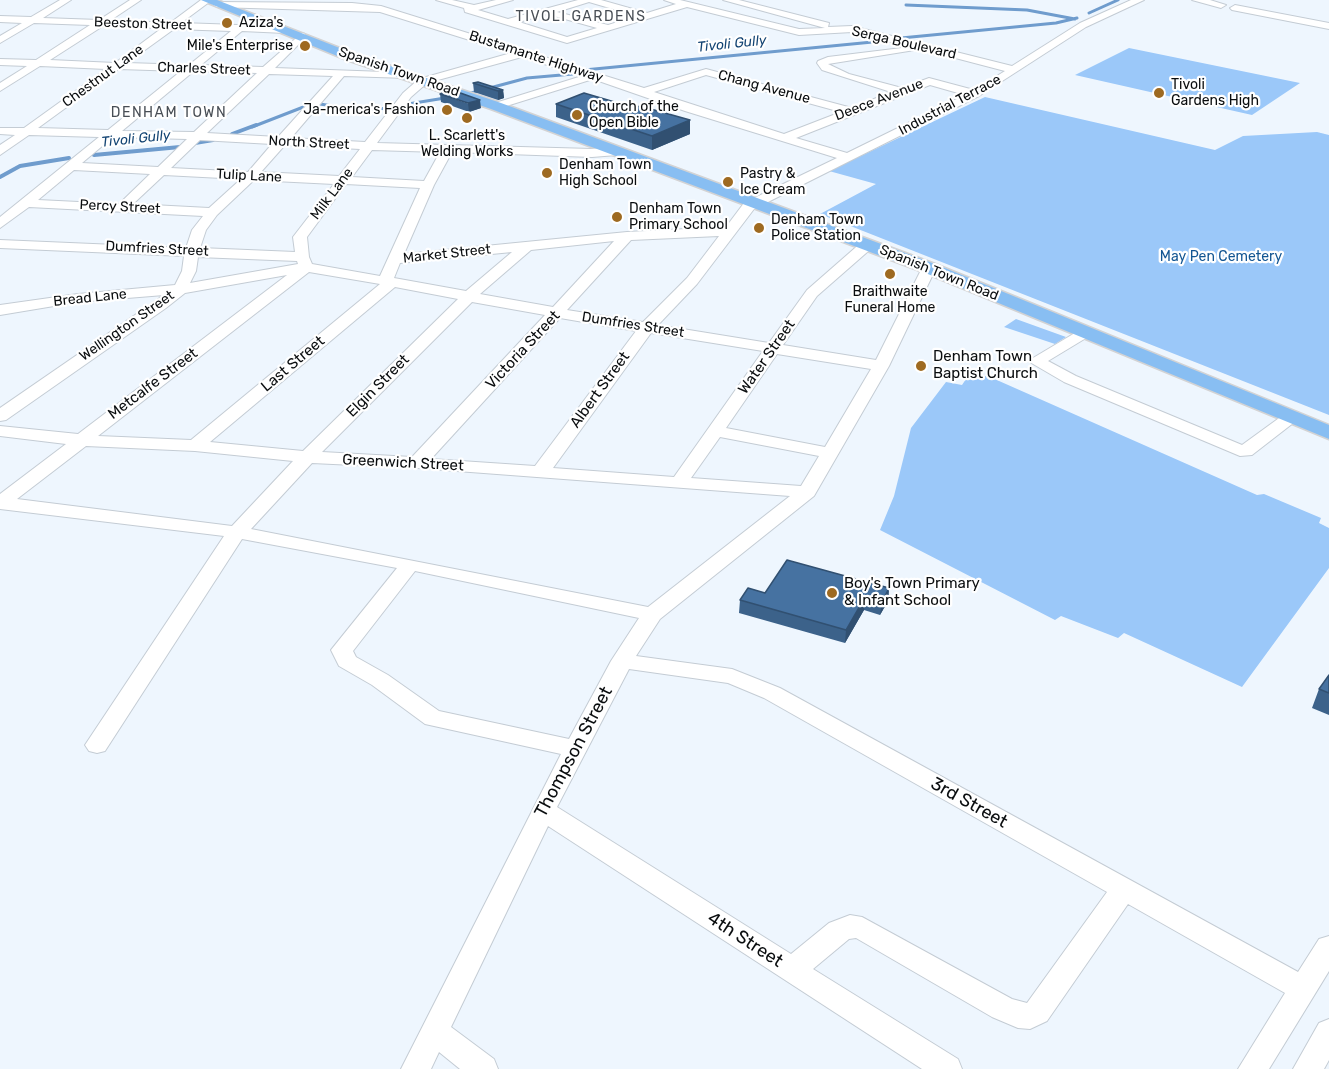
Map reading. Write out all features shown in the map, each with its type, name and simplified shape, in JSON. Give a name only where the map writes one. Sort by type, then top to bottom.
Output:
[{"type":"main road","name":"Spanish Town Road","points":[[212,1],[351,57],[496,106],[868,244],[1329,433]]},
{"type":"street","points":[[0,40],[66,0]]},
{"type":"street","points":[[0,88],[136,0]]},
{"type":"street","points":[[441,0],[567,40],[687,4]]},
{"type":"street","points":[[457,13],[508,0]]},
{"type":"street","points":[[464,34],[589,0],[648,16]]},
{"type":"street","name":"Serga Boulevard","points":[[669,0],[799,32],[852,29],[1015,70]]},
{"type":"street","points":[[728,0],[841,29]]},
{"type":"street","name":"Industrial Terrace","points":[[756,202],[975,94],[1083,25],[1139,0]]},
{"type":"street","points":[[1197,0],[1221,5]]},
{"type":"street","name":"Bustamante Highway","points":[[212,1],[381,9],[644,92],[689,109],[847,157]]},
{"type":"street","name":"Chestnut Lane","points":[[0,152],[173,25],[212,1]]},
{"type":"street","points":[[764,9],[799,6]]},
{"type":"street","points":[[1235,8],[1329,26]]},
{"type":"street","points":[[816,10],[817,23]]},
{"type":"street","points":[[548,12],[609,28]]},
{"type":"street","points":[[425,22],[447,16]]},
{"type":"street","points":[[0,224],[254,17]]},
{"type":"street","name":"Beeston Street","points":[[0,19],[285,30]]},
{"type":"street","points":[[852,29],[861,26],[882,26]]},
{"type":"street","points":[[502,47],[548,34]]},
{"type":"street","points":[[123,207],[302,36]]},
{"type":"street","points":[[900,91],[846,76],[826,68],[822,63],[828,60],[925,47]]},
{"type":"street","points":[[423,81],[520,54]]},
{"type":"street","name":"Charles Street","points":[[0,62],[339,75],[408,75]]},
{"type":"street","name":"Chang Avenue","points":[[644,92],[706,72],[851,111]]},
{"type":"street","name":"Wellington Street","points":[[0,416],[161,305],[180,289],[189,271],[192,251],[199,230],[212,212],[251,176],[339,75]]},
{"type":"street","points":[[496,106],[593,76]]},
{"type":"street","name":"Milk Lane","points":[[304,262],[300,237],[407,94],[423,81]]},
{"type":"street","name":"Deece Avenue","points":[[785,138],[929,81],[975,94]]},
{"type":"street","name":"North Street","points":[[0,131],[198,136],[367,146],[592,153],[617,151]]},
{"type":"street","points":[[396,259],[428,185],[449,147]]},
{"type":"street","name":"Tulip Lane","points":[[70,166],[428,185]]},
{"type":"street","name":"Albert Street","points":[[541,471],[647,327],[692,281],[749,206],[756,202]]},
{"type":"street","name":"Percy Street","points":[[27,203],[212,212]]},
{"type":"street","name":"Market Street","points":[[389,281],[396,259],[627,236],[729,231]]},
{"type":"street","name":"Victoria Street","points":[[417,462],[558,313],[627,236]]},
{"type":"street","name":"Dumfries Street","points":[[0,244],[192,251],[304,262]]},
{"type":"street","name":"Water Street","points":[[680,481],[812,294],[868,244]]},
{"type":"street","name":"Elgin Street","points":[[97,745],[237,532],[307,457],[467,298],[526,247]]},
{"type":"street","points":[[180,289],[304,262],[389,281]]},
{"type":"street","name":"Metcalfe Street","points":[[0,503],[304,262]]},
{"type":"street","points":[[807,492],[881,366],[929,268]]},
{"type":"street","name":"Dumfries Street","points":[[389,281],[467,298],[881,366]]},
{"type":"street","name":"Last Street","points":[[195,446],[389,281]]},
{"type":"street","name":"Bread Lane","points":[[0,310],[78,298],[180,289]]},
{"type":"street","points":[[1085,332],[1036,361],[1070,379],[1240,452],[1246,451],[1292,417]]},
{"type":"street","name":"Greenwich Street","points":[[0,431],[80,440],[195,446],[307,457],[417,462],[807,492]]},
{"type":"street","points":[[716,431],[830,453]]},
{"type":"street","name":"Thompson Street","points":[[416,1069],[543,810],[622,661],[652,614],[807,492]]},
{"type":"street","points":[[0,503],[237,532],[410,564],[652,614]]},
{"type":"street","points":[[410,564],[342,650],[347,661],[380,680],[417,709],[433,718],[575,749]]},
{"type":"street","name":"3rd Street","points":[[622,661],[732,676],[772,693],[1301,988]]},
{"type":"street","name":"4th Street","points":[[543,810],[946,1069]]},
{"type":"street","points":[[792,970],[839,931],[850,926],[862,928],[1002,1008],[1018,1015],[1030,1016],[1037,1012],[1124,890]]},
{"type":"street","points":[[1253,1069],[1301,988],[1329,947]]},
{"type":"street","points":[[434,1031],[483,1069]]},
{"type":"street","points":[[1308,1069],[1329,1032]]},
{"type":"green space","points":[[1129,48],[1300,83],[1252,115],[1075,75]]},
{"type":"green space","name":"May Pen Cemetery","points":[[985,97],[1215,150],[1243,136],[1317,132],[1329,135],[1329,415],[820,214],[876,184],[829,171]]},
{"type":"green space","points":[[1016,319],[1066,337],[1055,344],[1004,327]]},
{"type":"green space","points":[[970,373],[990,377],[1257,495],[1264,494],[1321,518],[1319,523],[1329,528],[1329,568],[1242,687],[1124,633],[1118,638],[1061,616],[1055,620],[880,530],[894,496],[911,428],[946,382],[962,385]]},
{"type":"building","points":[[478,82],[503,90],[498,91],[473,83]]},
{"type":"building","points":[[452,90],[480,100],[468,103],[440,94]]},
{"type":"building","points":[[584,93],[635,108],[640,106],[690,120],[652,136],[556,104]]},
{"type":"building","points":[[787,560],[889,588],[882,602],[865,597],[846,630],[740,600],[748,588],[765,593]]},
{"type":"building","points":[[1329,675],[1329,693],[1319,689]]},
{"type":"waterway","name":"Tivoli Gully","points":[[1089,13],[1118,0]]},
{"type":"waterway","points":[[906,5],[1027,10],[1074,19]]},
{"type":"waterway","name":"Tivoli Gully","points":[[901,38],[1056,23],[1074,19]]},
{"type":"waterway","name":"Tivoli Gully","points":[[584,70],[883,41]]},
{"type":"waterway","name":"Tivoli Gully","points":[[471,93],[527,78],[573,74]]},
{"type":"waterway","name":"Tivoli Gully","points":[[408,104],[445,98]]},
{"type":"waterway","name":"Tivoli Gully","points":[[320,104],[357,110],[392,108]]},
{"type":"waterway","name":"Tivoli Gully","points":[[252,127],[306,106]]},
{"type":"waterway","name":"Tivoli Gully","points":[[232,134],[256,125]]},
{"type":"waterway","name":"Tivoli Gully","points":[[195,143],[213,140]]},
{"type":"waterway","name":"Tivoli Gully","points":[[94,155],[180,147]]},
{"type":"waterway","name":"Tivoli Gully","points":[[0,177],[20,166],[69,158]]},
{"type":"place","name":"Aziza's","points":[[227,23]]},
{"type":"place","name":"Mile's Enterprise","points":[[305,46]]},
{"type":"place","name":"Tivoli Gardens High","points":[[1159,93]]},
{"type":"place","name":"Ja-merica's Fashion","points":[[447,110]]},
{"type":"place","name":"Church of the Open Bible","points":[[577,115]]},
{"type":"place","name":"L. Scarlett's Welding Works","points":[[467,118]]},
{"type":"place","name":"Denham Town High School","points":[[547,173]]},
{"type":"place","name":"Pastry & Ice Cream","points":[[728,182]]},
{"type":"place","name":"Denham Town Primary School","points":[[617,217]]},
{"type":"place","name":"Denham Town Police Station","points":[[759,228]]},
{"type":"place","name":"Braithwaite Funeral Home","points":[[890,274]]},
{"type":"place","name":"Denham Town Baptist Church","points":[[921,366]]},
{"type":"place","name":"Boy's Town Primary & Infant School","points":[[832,593]]},
{"type":"district","name":"TIVOLI GARDENS","points":[[581,17]]},
{"type":"district","name":"DENHAM TOWN","points":[[169,113]]}]
